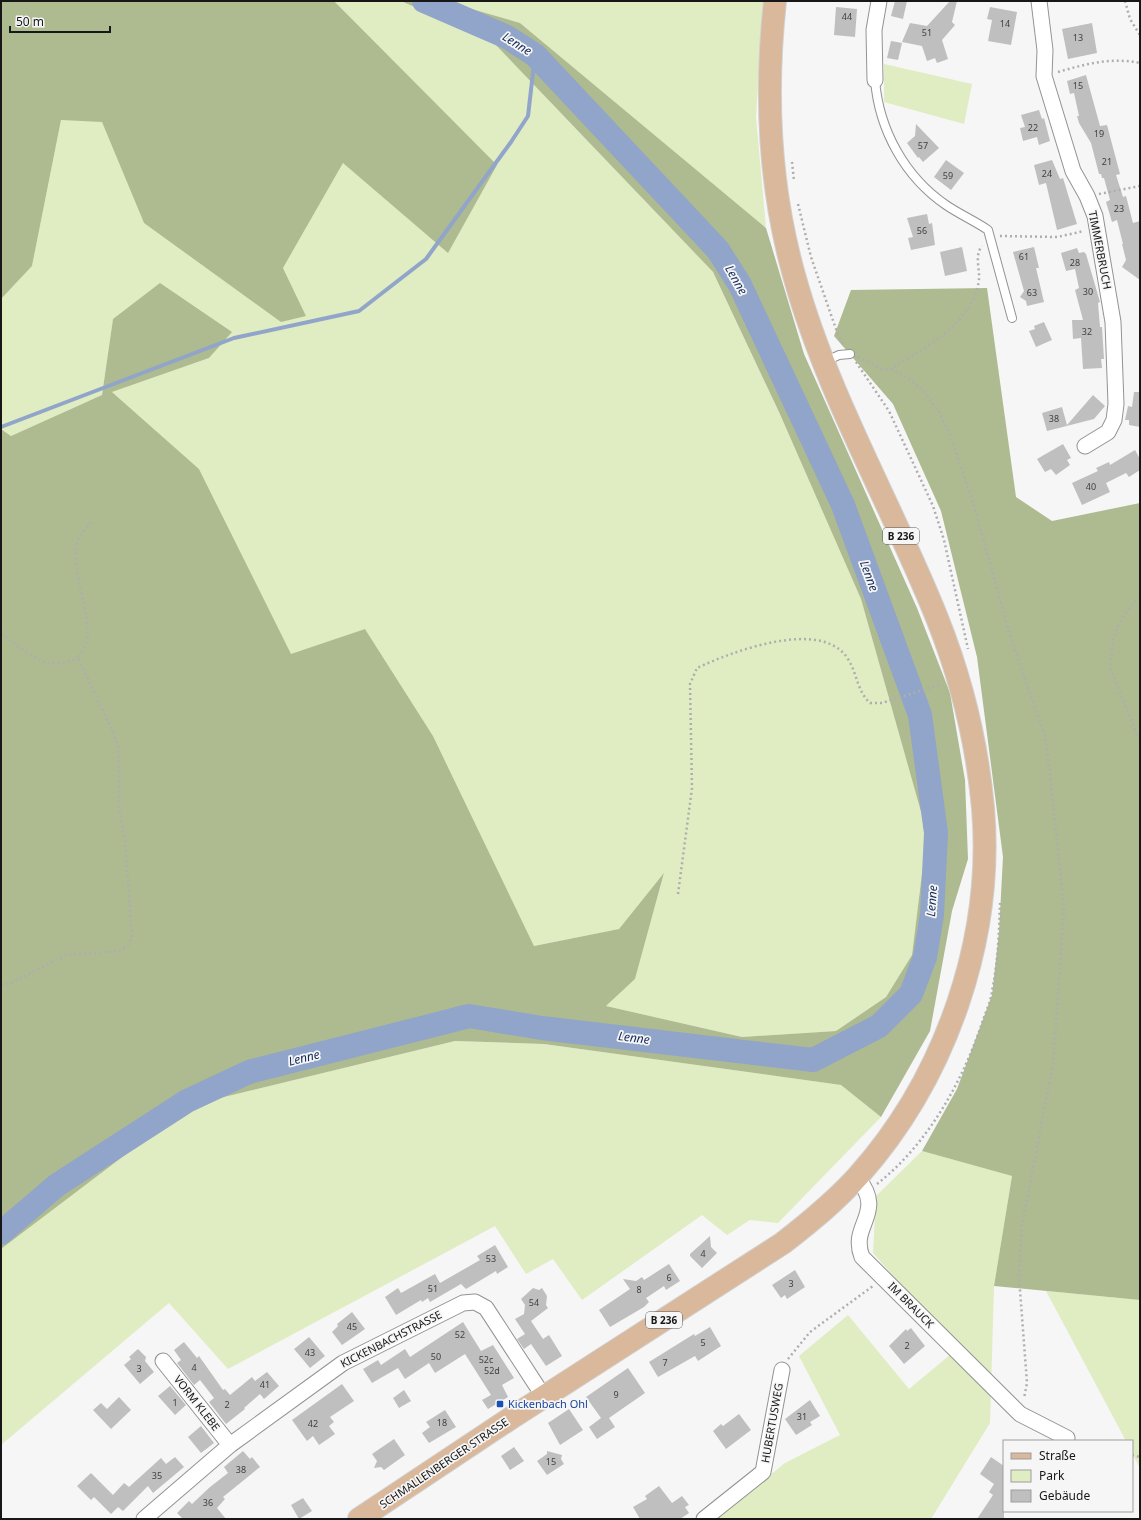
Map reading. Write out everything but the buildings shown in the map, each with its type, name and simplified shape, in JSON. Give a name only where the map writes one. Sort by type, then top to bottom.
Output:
[{"type":"main road","name":"B 236","points":[[775,1],[769,87],[770,136],[774,177],[793,275],[823,362]]},
{"type":"main road","name":"SCHMALLENBERGER STRASSE","points":[[359,1519],[544,1397],[783,1243],[820,1214],[862,1185],[929,1073],[945,1037],[959,998],[978,923],[984,842],[980,779],[964,699],[938,620],[823,362]]},
{"type":"street","points":[[875,80],[874,30],[879,1]]},
{"type":"street","name":"TIMMERBRUCH","points":[[1039,1],[1045,50],[1044,76],[1073,171],[1087,196],[1095,216],[1113,322],[1116,404],[1114,420],[1108,432],[1084,446]]},
{"type":"street","name":"IM BRAUCK","points":[[862,1185],[870,1201],[868,1214],[862,1228],[859,1251],[862,1257],[1020,1414],[1067,1438]]},
{"type":"street","name":"KICKENBACHSTRASSE","points":[[144,1519],[230,1445],[343,1363],[463,1303],[475,1302],[486,1308],[544,1397]]},
{"type":"street","name":"VORM KLEBE","points":[[163,1361],[230,1445]]},
{"type":"street","name":"HUBERTUSWEG","points":[[704,1519],[763,1472],[782,1370]]},
{"type":"lane","points":[[875,80],[877,100],[883,122],[903,161],[918,181],[932,194],[946,205],[988,230],[991,235],[1012,318]]},
{"type":"lane","points":[[823,362],[839,355],[850,354]]},
{"type":"path","points":[[1125,1],[1130,19],[1140,35]]},
{"type":"path","points":[[1044,76],[1084,64],[1124,60],[1140,63]]},
{"type":"path","points":[[792,156],[795,184]]},
{"type":"path","points":[[1087,196],[1140,186]]},
{"type":"path","points":[[796,198],[811,257],[837,332],[850,354],[889,411],[933,506],[944,540],[969,653]]},
{"type":"path","points":[[891,369],[935,341],[948,331],[960,318],[976,291],[979,276],[979,249],[991,235],[1010,238],[1057,237],[1098,228]]},
{"type":"path","points":[[850,354],[882,369],[891,369],[907,377],[924,391],[939,412],[950,435],[976,509],[1009,632],[1045,737],[1064,908],[1053,1065],[1022,1225],[1019,1277],[1027,1383],[1020,1414]]},
{"type":"path","points":[[1,634],[50,664],[61,663],[78,658],[86,643],[88,628],[80,590],[77,560],[78,539],[93,520]]},
{"type":"path","points":[[1140,598],[1130,607],[1119,623],[1113,641],[1110,668],[1140,742]]},
{"type":"path","points":[[678,894],[692,788],[690,684],[697,668],[715,659],[735,653],[775,643],[810,638],[831,644],[840,650],[848,659],[865,698],[870,703],[882,703],[944,683]]},
{"type":"path","points":[[1,986],[11,983],[66,955],[118,951],[127,946],[132,938],[125,840],[119,809],[119,750],[112,730],[78,658]]},
{"type":"path","points":[[862,1185],[895,1170],[907,1156],[955,1088],[978,1035],[992,993],[996,963],[1000,901]]},
{"type":"path","points":[[782,1370],[792,1353],[810,1332],[884,1279]]},
{"type":"green space","points":[[1,1],[334,1],[497,165],[448,253],[343,163],[283,268],[306,316],[281,322],[144,223],[102,122],[61,120],[32,266],[1,299]]},
{"type":"green space","points":[[334,1],[401,1],[493,42],[713,272],[779,412],[861,599],[927,833],[912,955],[886,997],[836,1031],[742,1037],[606,1006],[635,979],[664,874],[619,929],[534,946],[433,736],[365,629],[291,655],[199,469],[112,392],[209,358],[231,332],[113,319],[102,395],[11,436],[1,429],[1,299],[32,266],[61,120],[102,121],[144,223],[306,316],[283,268],[343,163],[497,165]]},
{"type":"green space","points":[[401,1],[444,1],[520,23],[766,228],[804,354],[917,608],[950,693],[965,780],[968,859],[952,911],[930,1031],[881,1117],[841,1085],[544,1044],[455,1041],[191,1105],[1,1249],[1,429],[11,436],[102,395],[113,319],[160,283],[232,332],[209,358],[112,392],[199,469],[291,654],[365,629],[433,736],[534,946],[619,929],[664,873],[635,979],[606,1006],[742,1037],[836,1031],[886,997],[912,955],[927,833],[861,599],[779,412],[713,272],[493,42]]},
{"type":"green space","points":[[444,1],[763,1],[756,117],[766,228],[520,23]]},
{"type":"green space","points":[[884,64],[972,84],[964,124],[884,102]]},
{"type":"green space","points":[[987,288],[1016,497],[1052,521],[1140,503],[1140,1300],[994,1286],[1012,1176],[922,1151],[957,1089],[992,995],[999,932],[1003,857],[977,657],[941,511],[893,404],[834,336],[851,290]]},
{"type":"green space","points":[[455,1041],[544,1044],[841,1085],[881,1117],[778,1223],[750,1220],[727,1235],[702,1215],[582,1300],[553,1259],[526,1274],[495,1226],[228,1369],[169,1303],[1,1445],[1,1249],[191,1105]]},
{"type":"green space","points":[[922,1151],[1012,1176],[994,1286],[990,1423],[931,1519],[715,1519],[785,1463],[840,1435],[799,1356],[848,1315],[909,1389],[951,1354],[894,1277],[873,1253],[876,1196]]},
{"type":"green space","points":[[1046,1291],[1140,1300],[1140,1468],[1133,1455],[1133,1440],[1125,1440]]},
{"type":"waterway","name":"Lenne","points":[[1,1233],[57,1185],[187,1101],[249,1072],[469,1016],[542,1028],[813,1060],[879,1026],[911,994],[925,957],[932,915],[936,833],[920,715],[843,505],[740,285],[718,250],[535,55],[507,37],[424,1]]},
{"type":"waterway","points":[[1,427],[234,338],[359,311],[426,259],[511,142],[528,116],[535,55]]},
{"type":"place","name":"Kickenbach Ohl","points":[[500,1404]]}]
